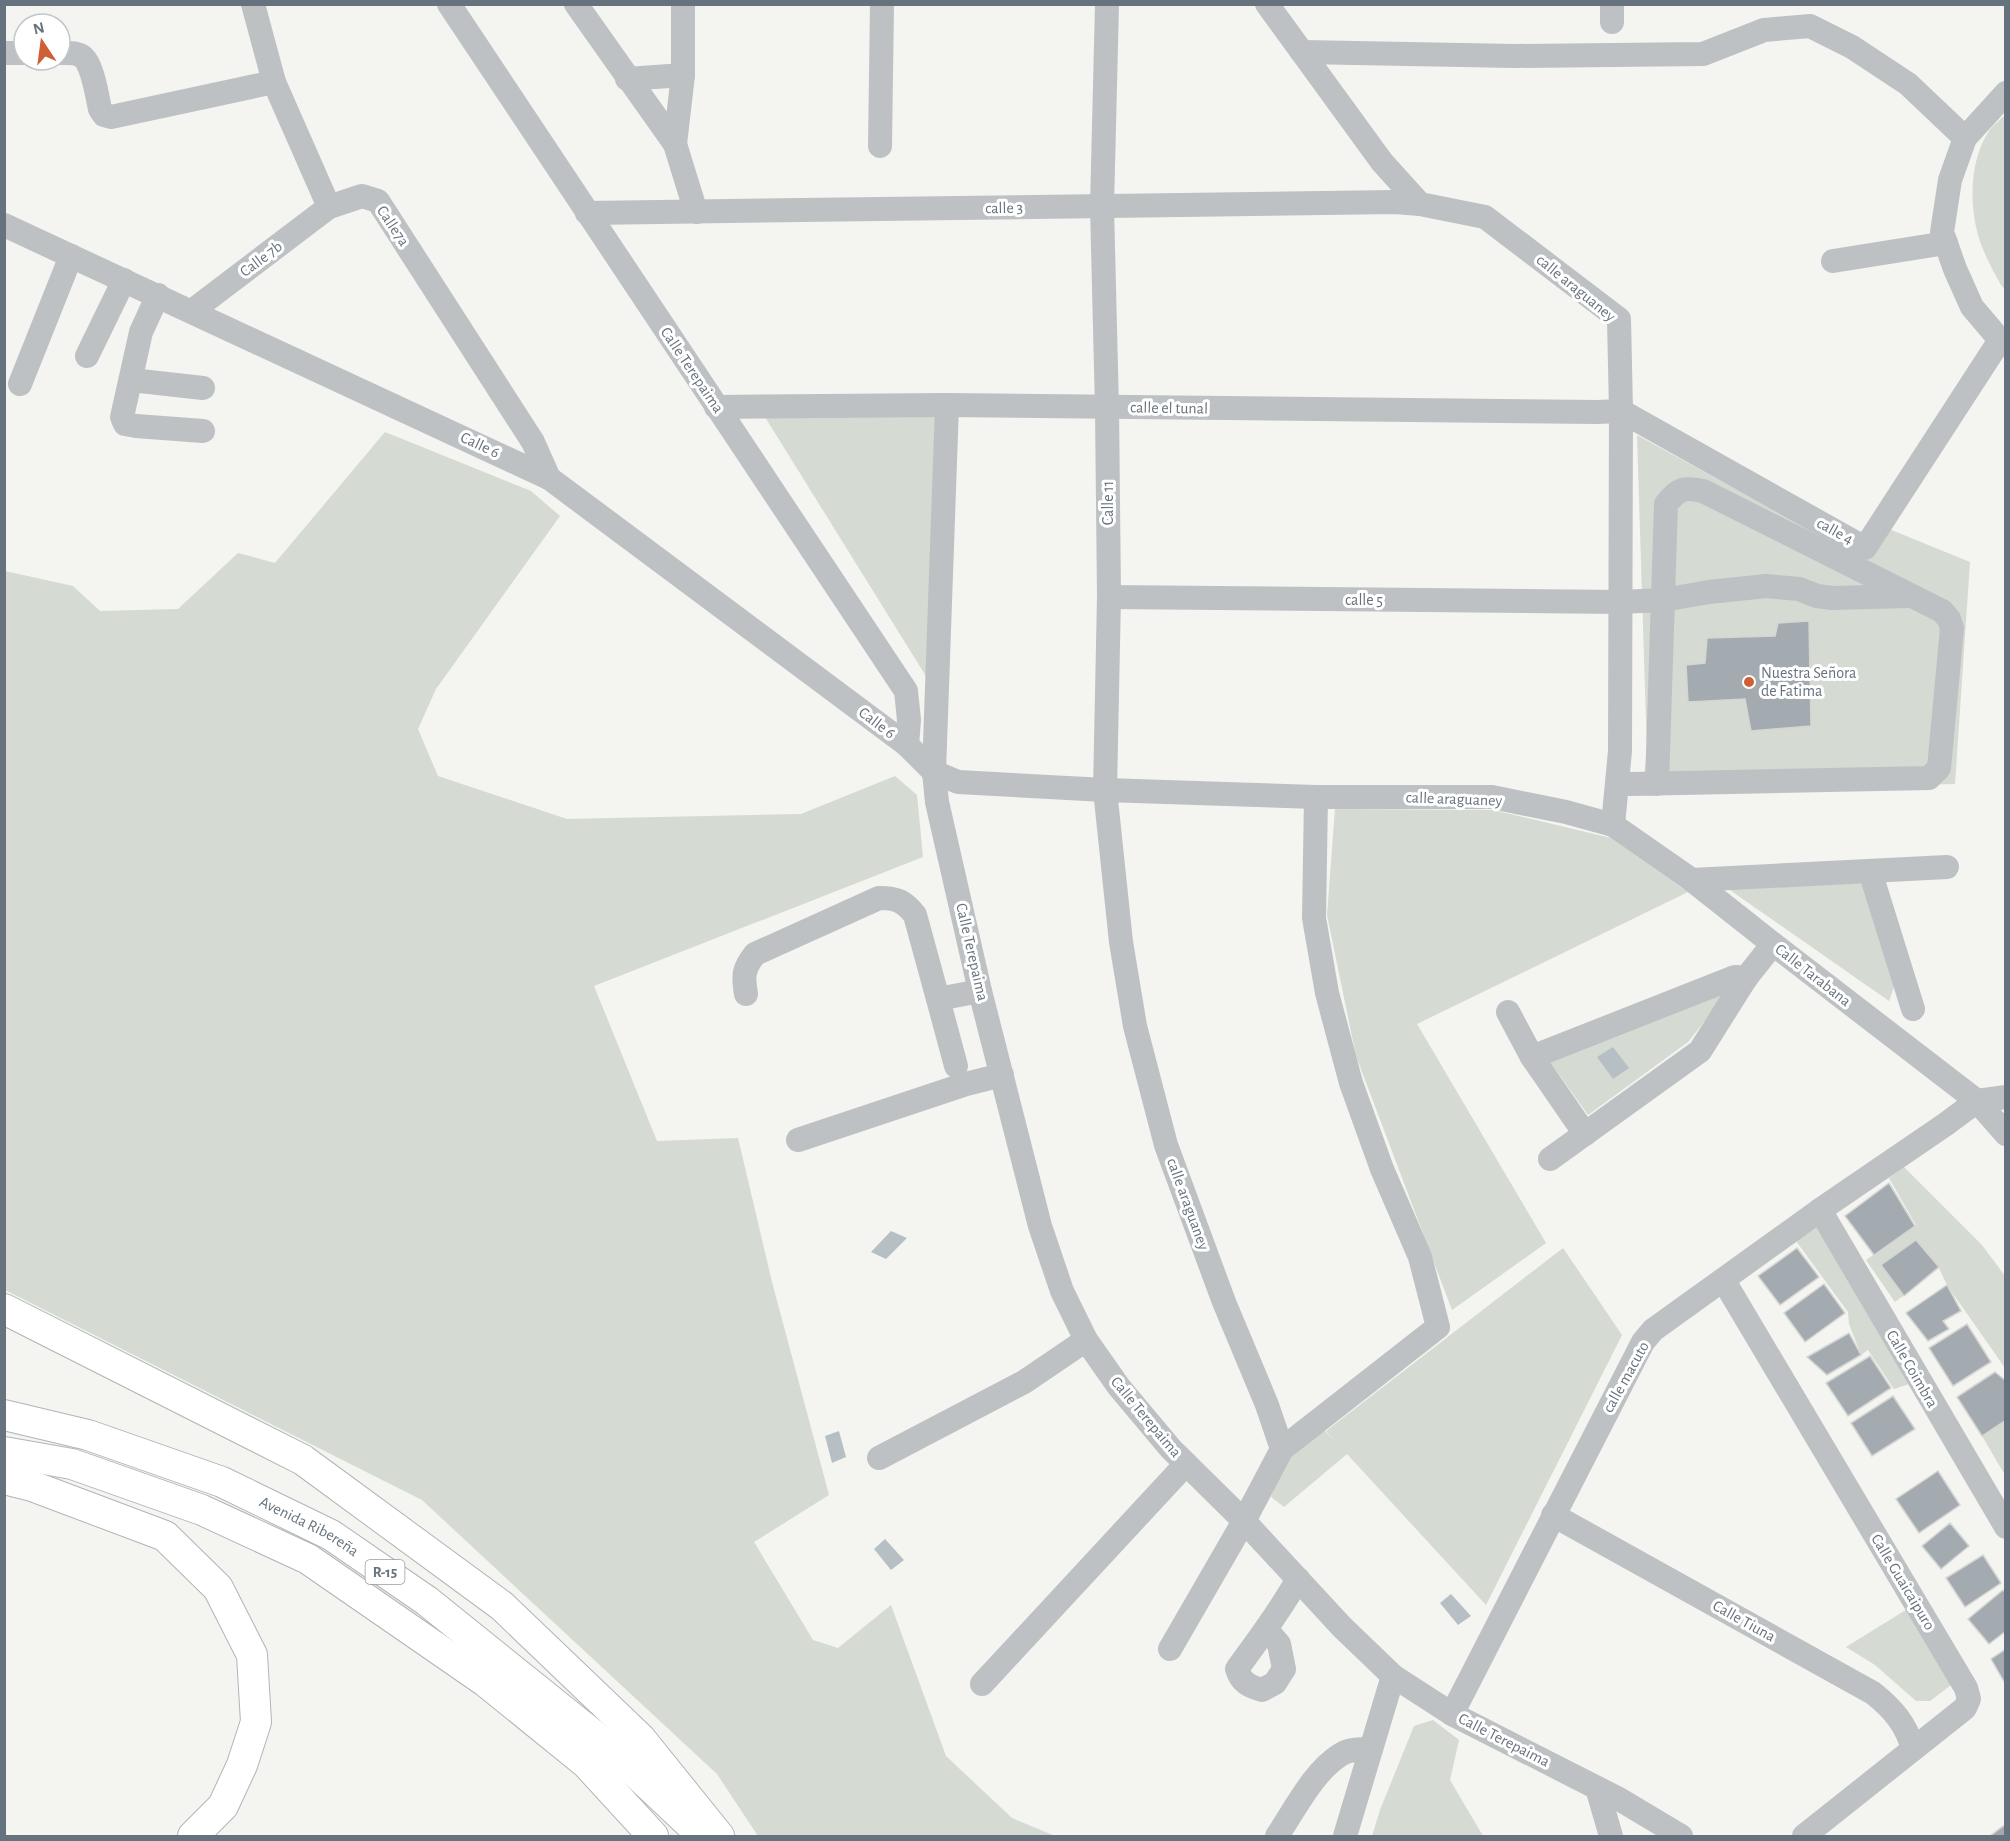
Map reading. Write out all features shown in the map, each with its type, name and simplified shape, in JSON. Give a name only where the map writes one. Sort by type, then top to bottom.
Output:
[{"type":"main road","points":[[4,1309],[303,1460],[502,1606],[640,1738],[719,1836]]},
{"type":"main road","name":"Avenida Ribereña","points":[[4,1415],[88,1435],[222,1482],[331,1534],[427,1601],[606,1744],[703,1836]]},
{"type":"main road","name":"Avenida Ribereña","points":[[4,1452],[82,1468],[202,1510],[308,1558],[504,1697],[586,1763],[653,1836]]},
{"type":"main road","points":[[4,1479],[32,1486],[165,1536],[218,1588],[252,1655],[256,1722],[242,1765],[223,1806],[193,1836]]},
{"type":"street","points":[[253,4],[274,82],[329,207]]},
{"type":"street","name":"Calle Terepaima","points":[[449,4],[906,692],[909,720],[907,745]]},
{"type":"street","points":[[576,4],[675,144],[696,212]]},
{"type":"street","points":[[880,146],[882,4]]},
{"type":"street","name":"Calle 11","points":[[1105,790],[1109,597],[1102,207],[1107,4]]},
{"type":"street","points":[[1267,4],[1382,162],[1420,204]]},
{"type":"street","points":[[675,144],[683,75],[683,6]]},
{"type":"street","points":[[1302,52],[1514,56],[1703,54],[1764,30],[1810,26],[1852,47],[1908,84],[1965,138]]},
{"type":"street","points":[[72,53],[82,56],[88,64],[100,109],[104,115],[111,117],[274,82]]},
{"type":"street","points":[[627,79],[683,75]]},
{"type":"street","points":[[2003,341],[1972,307],[1954,269],[1942,232],[1950,180],[1965,138],[2006,93]]},
{"type":"street","name":"Calle7a","points":[[329,207],[363,196],[378,201],[533,442],[549,478]]},
{"type":"street","name":"calle 3","points":[[587,213],[1395,202],[1420,204]]},
{"type":"street","name":"calle araguaney","points":[[1282,1449],[1224,1302],[1166,1144],[1135,1026],[1121,942],[1105,790],[1316,797],[1492,797],[1566,812],[1613,825],[1620,751],[1619,319],[1485,217],[1420,204]]},
{"type":"street","name":"Calle 7b","points":[[192,311],[329,207]]},
{"type":"street","name":"Calle 6","points":[[4,225],[549,478],[907,745]]},
{"type":"street","points":[[1833,261],[1946,243]]},
{"type":"street","points":[[20,384],[71,256]]},
{"type":"street","points":[[87,356],[124,280]]},
{"type":"street","points":[[158,295],[141,332],[122,417],[125,424],[203,431]]},
{"type":"street","name":"calle 4","points":[[1621,411],[1864,548],[2003,341]]},
{"type":"street","points":[[131,380],[202,388]]},
{"type":"street","name":"Calle Terepaima","points":[[947,405],[934,772],[937,802],[980,991],[1040,1226],[1062,1291],[1086,1340],[1119,1387],[1186,1464],[1244,1521],[1342,1627],[1393,1676],[1452,1714],[1598,1788],[1681,1836]]},
{"type":"street","name":"calle el tunal","points":[[716,407],[947,405],[1621,411]]},
{"type":"street","points":[[1617,784],[1657,784],[1929,778],[1939,768],[1952,628],[1949,619],[1942,611],[1703,491],[1689,489],[1675,493],[1666,504],[1657,784]]},
{"type":"street","name":"calle 5","points":[[1109,597],[1620,602],[1663,600],[1766,586],[1792,588],[1832,598],[1911,596]]},
{"type":"street","points":[[907,745],[934,772],[958,782],[1105,790]]},
{"type":"street","points":[[1170,1649],[1244,1521],[1282,1449],[1438,1327],[1420,1257],[1382,1169],[1351,1083],[1327,993],[1314,918],[1316,797]]},
{"type":"street","name":"Calle Tarabana","points":[[1613,825],[1692,880],[1977,1101],[2006,1134]]},
{"type":"street","points":[[1692,880],[1947,867]]},
{"type":"street","points":[[1870,871],[1913,1009]]},
{"type":"street","points":[[746,994],[743,978],[747,964],[755,954],[879,898],[894,898],[906,904],[915,915],[956,1066]]},
{"type":"street","points":[[1550,1159],[1700,1051],[1746,978],[1773,944]]},
{"type":"street","points":[[1532,1057],[1735,977],[1746,978]]},
{"type":"street","points":[[938,999],[980,991]]},
{"type":"street","points":[[1508,1012],[1532,1057],[1585,1134]]},
{"type":"street","points":[[798,1140],[966,1084],[1002,1075]]},
{"type":"street","points":[[1977,1101],[2006,1097]]},
{"type":"street","name":"calle macuto","points":[[1452,1714],[1643,1342],[1653,1330],[1977,1101]]},
{"type":"street","name":"Calle Coimbra","points":[[1820,1210],[2006,1527]]},
{"type":"street","name":"Calle Guaicaipuro","points":[[1724,1281],[1966,1688],[1969,1699],[1965,1708],[1804,1836]]},
{"type":"street","points":[[879,1458],[1024,1382],[1086,1340]]},
{"type":"street","points":[[982,1684],[1186,1464]]},
{"type":"street","name":"Calle Tiuna","points":[[1553,1515],[1873,1693],[1899,1717],[1908,1732],[1912,1749]]},
{"type":"street","points":[[1266,1629],[1298,1579]]},
{"type":"street","points":[[1345,1836],[1393,1676]]},
{"type":"street","points":[[1277,1836],[1323,1768],[1341,1754],[1371,1749]]},
{"type":"street","points":[[1598,1788],[1611,1836]]},
{"type":"shaded area","points":[[2005,115],[2005,290],[1991,267],[1980,241],[1973,209],[1973,182],[1983,142],[1991,129]]},
{"type":"shaded area","points":[[935,416],[929,681],[765,417]]},
{"type":"shaded area","points":[[385,432],[531,491],[560,516],[436,689],[418,729],[438,776],[567,819],[801,814],[895,776],[917,795],[923,857],[594,986],[657,1141],[738,1138],[772,1282],[829,1495],[754,1542],[813,1640],[838,1648],[891,1605],[946,1756],[1012,1818],[1055,1836],[758,1836],[717,1774],[422,1500],[5,1290],[5,571],[73,586],[100,611],[178,609],[238,553],[275,563]]},
{"type":"shaded area","points":[[1637,435],[1867,561],[1889,529],[1970,562],[1955,784],[1642,793],[1647,753]]},
{"type":"shaded area","points":[[1335,809],[1493,810],[1611,838],[1688,892],[1417,1024],[1546,1243],[1452,1310],[1356,1056],[1327,915]]},
{"type":"shaded area","points":[[1864,880],[1894,987],[1889,1001],[1727,888]]},
{"type":"shaded area","points":[[1732,987],[1688,1042],[1588,1115],[1550,1062]]},
{"type":"shaded area","points":[[1613,1047],[1629,1068],[1613,1079],[1597,1057]]},
{"type":"shaded area","points":[[1904,1167],[1982,1245],[2005,1276],[2005,1368],[1947,1285],[1939,1268],[1895,1302],[1866,1260],[1916,1225],[1889,1178]]},
{"type":"shaded area","points":[[1818,1223],[1912,1383],[1894,1389],[1868,1350],[1861,1355],[1849,1324],[1848,1312],[1796,1241]]},
{"type":"shaded area","points":[[891,1231],[907,1238],[886,1259],[871,1252]]},
{"type":"shaded area","points":[[1563,1248],[1622,1335],[1486,1605],[1347,1454],[1284,1507],[1271,1497],[1285,1452],[1319,1425],[1333,1439],[1326,1431]]},
{"type":"shaded area","points":[[2005,1420],[2005,1475],[1982,1436]]},
{"type":"shaded area","points":[[839,1431],[846,1457],[832,1463],[825,1436]]},
{"type":"shaded area","points":[[885,1539],[904,1560],[891,1570],[874,1549]]},
{"type":"shaded area","points":[[1451,1594],[1471,1616],[1458,1625],[1440,1603]]},
{"type":"shaded area","points":[[1909,1608],[1951,1685],[1930,1701],[1916,1701],[1875,1665],[1846,1647]]},
{"type":"shaded area","points":[[1433,1720],[1459,1740],[1450,1780],[1483,1836],[1372,1836],[1380,1810],[1414,1726]]},
{"type":"building","name":"Nuestra Señora de Fatima","points":[[1809,621],[1811,726],[1751,731],[1745,699],[1688,702],[1686,665],[1705,663],[1707,638],[1775,636],[1778,623]]},
{"type":"building","points":[[1889,1183],[1915,1226],[1874,1255],[1845,1216]]},
{"type":"building","points":[[1916,1240],[1939,1267],[1904,1296],[1881,1265]]},
{"type":"building","points":[[1797,1248],[1819,1277],[1780,1305],[1758,1276]]},
{"type":"building","points":[[1824,1284],[1845,1313],[1805,1342],[1784,1313]]},
{"type":"building","points":[[1947,1285],[1961,1311],[1943,1321],[1949,1329],[1928,1341],[1906,1313]]},
{"type":"building","points":[[1967,1324],[1991,1362],[1953,1386],[1929,1348]]},
{"type":"building","points":[[1849,1333],[1861,1355],[1827,1375],[1807,1357]]},
{"type":"building","points":[[1870,1356],[1891,1388],[1848,1416],[1826,1383]]},
{"type":"building","points":[[1995,1372],[2006,1381],[2006,1420],[1982,1436],[1957,1397]]},
{"type":"building","points":[[1893,1396],[1915,1429],[1872,1456],[1851,1423]]},
{"type":"building","points":[[1938,1471],[1960,1505],[1919,1533],[1896,1499]]},
{"type":"building","points":[[1950,1523],[1969,1546],[1941,1569],[1922,1546]]},
{"type":"building","points":[[1983,1555],[2001,1583],[1965,1607],[1946,1578]]},
{"type":"building","points":[[2003,1590],[2006,1593],[2006,1631],[1989,1644],[1968,1619]]},
{"type":"building","points":[[2006,1649],[2006,1685],[1991,1659]]},
{"type":"building","points":[[2006,1824],[2006,1836],[1990,1836]]},
{"type":"place","name":"Nuestra Señora de Fatima","points":[[1749,682]]}]
